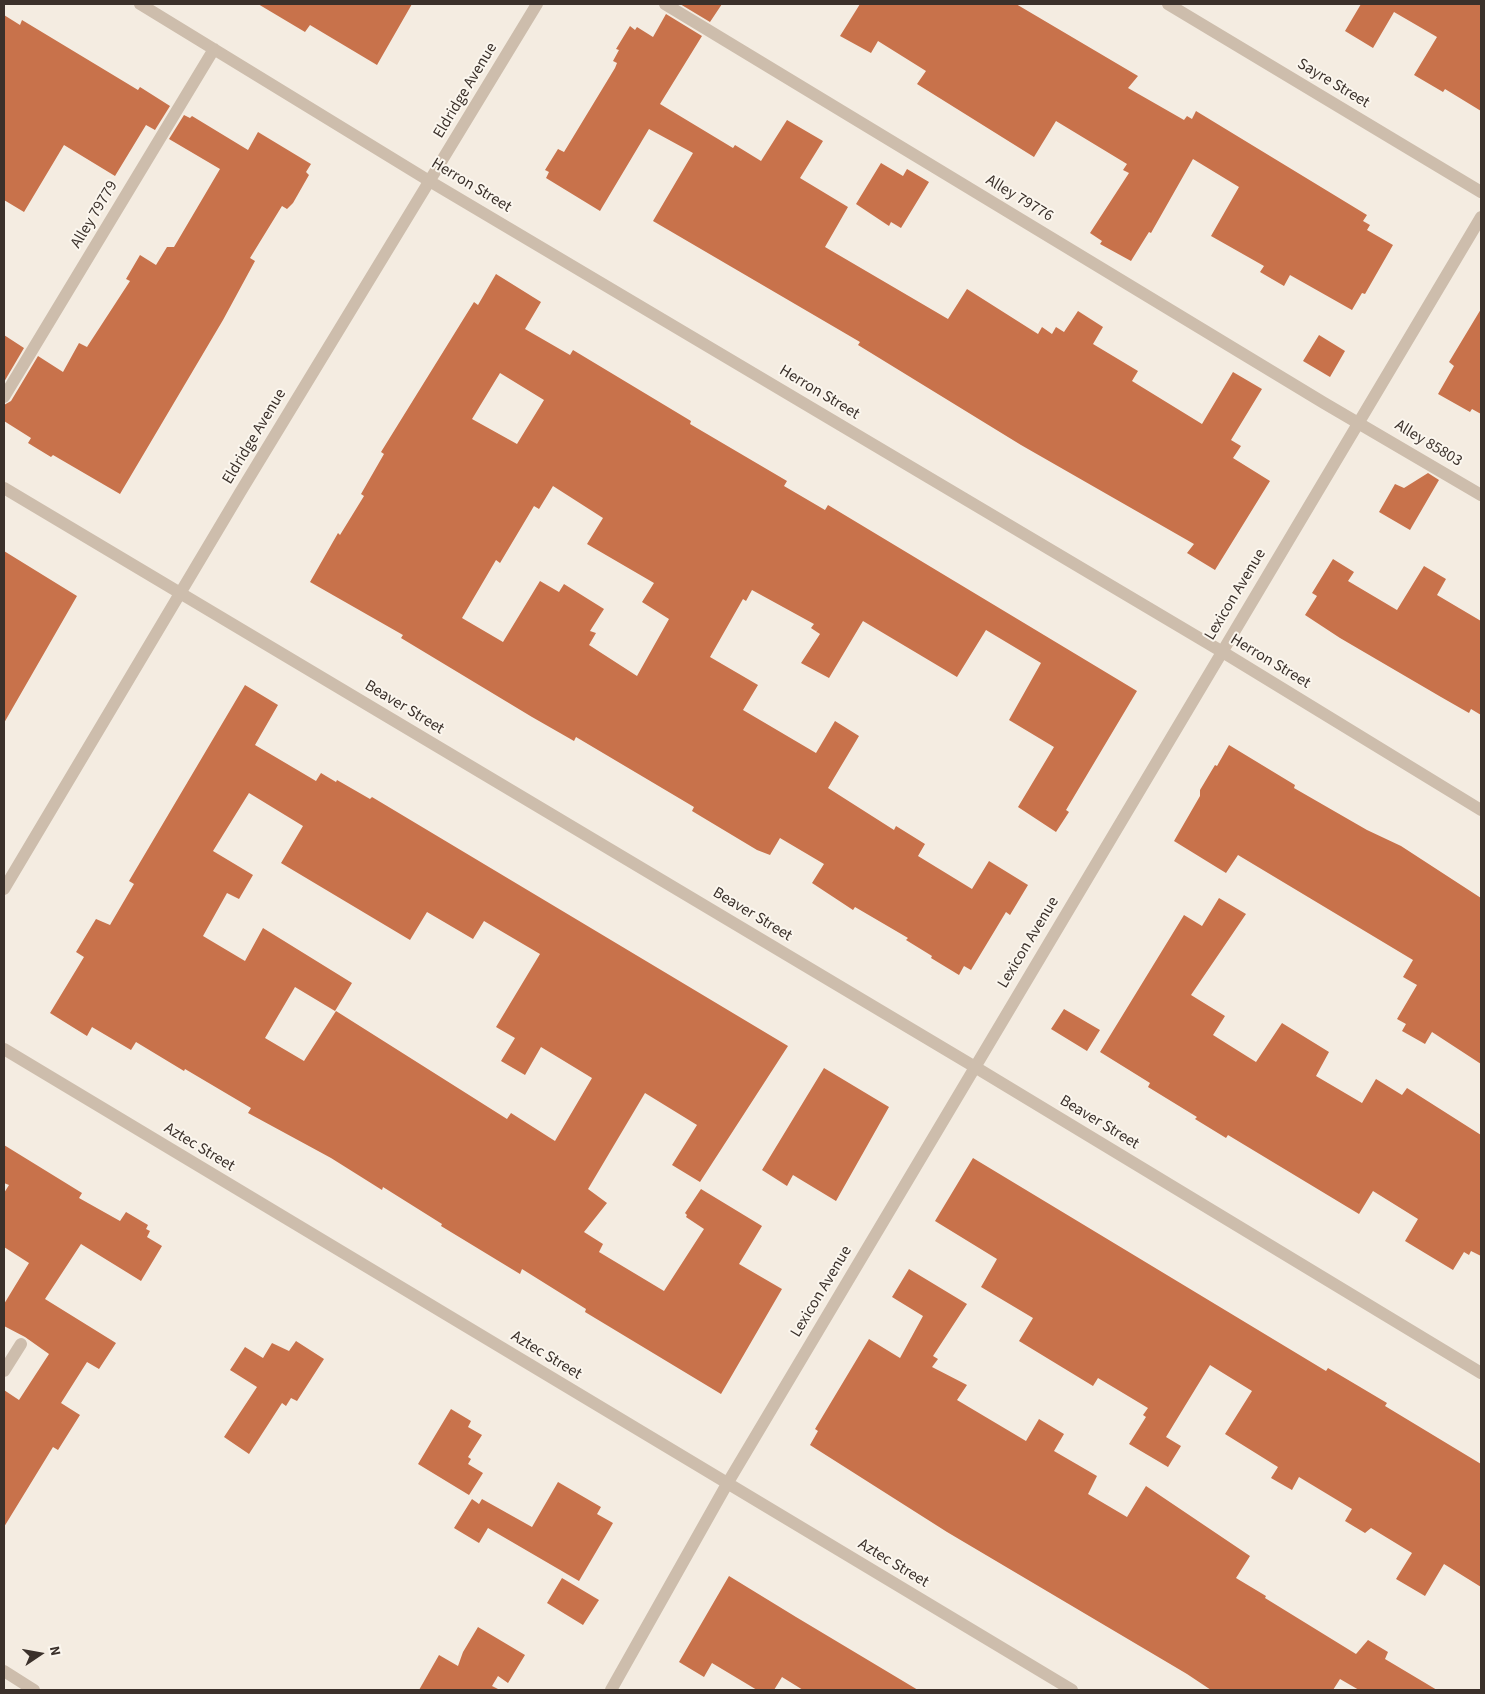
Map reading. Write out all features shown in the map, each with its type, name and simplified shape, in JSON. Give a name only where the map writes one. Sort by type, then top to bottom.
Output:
[{"type":"street","name":"Herron Street","points":[[140,4],[431,182],[1221,651],[1481,810]]},
{"type":"street","name":"Eldridge Avenue","points":[[4,889],[241,491],[431,182],[537,4]]},
{"type":"street","name":"Alley 79776","points":[[665,4],[1357,422]]},
{"type":"street","name":"Sayre Street","points":[[1168,4],[1481,192]]},
{"type":"street","name":"Alley 79779","points":[[4,398],[214,49]]},
{"type":"street","name":"Lexicon Avenue","points":[[611,1690],[727,1484],[1357,422],[1481,217]]},
{"type":"street","name":"Alley 85803","points":[[1357,422],[1481,495]]},
{"type":"street","name":"Beaver Street","points":[[4,488],[975,1067],[1481,1373]]},
{"type":"street","name":"Aztec Street","points":[[4,1049],[1072,1690]]},
{"type":"street","points":[[4,1371],[22,1344]]},
{"type":"street","points":[[4,1671],[34,1690]]},
{"type":"building","points":[[258,4],[412,4],[377,65],[310,25],[305,32]]},
{"type":"building","points":[[680,4],[722,4],[710,22]]},
{"type":"building","points":[[860,4],[1016,4],[1138,76],[1128,88],[1184,120],[1187,116],[1192,119],[1196,111],[1367,215],[1363,221],[1370,225],[1367,230],[1393,245],[1365,294],[1362,293],[1352,310],[1290,275],[1284,286],[1260,272],[1264,266],[1211,236],[1239,187],[1193,159],[1151,233],[1149,232],[1131,261],[1100,244],[1102,241],[1090,233],[1129,173],[1123,170],[1127,164],[1056,121],[1034,157],[917,84],[926,71],[878,41],[871,53],[840,36]]},
{"type":"building","points":[[1361,4],[1481,4],[1481,111],[1445,89],[1443,92],[1414,75],[1437,37],[1394,12],[1373,48],[1345,31]]},
{"type":"building","points":[[666,14],[702,36],[660,104],[733,148],[735,145],[761,161],[787,120],[823,141],[800,178],[848,207],[825,247],[948,319],[967,289],[1038,334],[1042,327],[1052,334],[1056,327],[1064,332],[1078,311],[1103,327],[1093,344],[1138,371],[1132,381],[1202,424],[1233,372],[1262,389],[1231,440],[1241,446],[1233,458],[1270,481],[1215,570],[1187,553],[1194,544],[1021,445],[858,345],[860,342],[653,221],[693,153],[649,129],[600,211],[546,178],[549,172],[545,170],[558,149],[564,152],[615,68],[617,63],[613,61],[619,50],[616,49],[630,26],[635,30],[637,27],[653,37]]},
{"type":"building","points":[[4,15],[20,25],[22,20],[138,90],[140,87],[170,106],[155,130],[146,125],[115,176],[64,145],[24,212],[4,200]]},
{"type":"building","points":[[184,115],[190,118],[192,116],[248,150],[258,132],[311,164],[306,172],[309,175],[293,203],[287,209],[282,206],[250,258],[255,261],[223,320],[120,494],[53,455],[51,457],[28,443],[31,438],[4,421],[4,405],[11,401],[38,356],[63,372],[79,343],[87,347],[130,281],[126,279],[140,255],[156,265],[167,247],[174,247],[220,169],[169,139]]},
{"type":"building","points":[[881,163],[903,176],[907,169],[929,182],[901,228],[891,222],[889,226],[856,204]]},
{"type":"building","points":[[496,274],[541,302],[525,329],[570,355],[573,350],[691,421],[690,424],[787,481],[784,486],[825,510],[828,505],[1137,691],[1066,810],[1069,812],[1056,832],[1018,807],[1054,747],[1009,720],[1041,663],[986,630],[957,677],[863,621],[829,678],[801,663],[820,634],[811,628],[814,624],[752,590],[746,601],[743,599],[710,657],[758,685],[743,710],[816,753],[835,721],[859,736],[828,788],[894,830],[896,826],[925,844],[918,856],[972,889],[989,861],[1028,885],[1010,915],[1006,912],[971,970],[964,966],[959,975],[906,940],[908,938],[855,907],[853,910],[812,883],[824,864],[780,838],[770,855],[757,850],[692,811],[694,807],[576,737],[574,741],[532,717],[401,638],[403,635],[310,582],[338,533],[340,535],[364,496],[361,494],[384,454],[381,452],[474,302],[478,305]],"holes":[[[500,373],[544,400],[517,444],[472,419]],[[553,486],[603,518],[587,544],[654,583],[642,602],[669,619],[637,676],[589,645],[596,633],[590,631],[604,609],[564,584],[559,592],[540,581],[503,642],[462,618],[496,560],[500,563],[534,506],[539,509]]]},
{"type":"building","points":[[1481,309],[1481,414],[1472,409],[1470,412],[1438,394],[1454,366],[1449,362]]},
{"type":"building","points":[[4,335],[24,348],[4,382]]},
{"type":"building","points":[[1319,335],[1345,351],[1330,377],[1303,361]]},
{"type":"building","points":[[1428,473],[1439,480],[1410,530],[1379,512],[1395,484],[1404,488]]},
{"type":"building","points":[[4,551],[77,596],[4,723]]},
{"type":"building","points":[[1333,559],[1354,572],[1348,581],[1397,610],[1424,566],[1446,579],[1437,595],[1481,621],[1481,715],[1471,709],[1469,713],[1340,638],[1305,615],[1317,596],[1312,593]]},
{"type":"building","points":[[245,685],[278,705],[255,745],[316,781],[321,773],[370,799],[372,797],[788,1046],[700,1182],[672,1165],[697,1125],[645,1093],[588,1189],[607,1203],[584,1232],[603,1244],[599,1252],[664,1291],[704,1229],[686,1217],[685,1213],[701,1189],[762,1226],[739,1264],[782,1289],[721,1394],[585,1312],[586,1309],[522,1269],[520,1274],[441,1226],[442,1224],[383,1187],[382,1190],[331,1158],[248,1113],[251,1108],[185,1069],[184,1071],[136,1042],[131,1050],[92,1027],[87,1036],[50,1013],[84,957],[76,952],[96,919],[110,925],[134,884],[129,881]],"holes":[[[249,793],[303,826],[281,863],[410,940],[427,912],[473,939],[484,921],[540,954],[496,1027],[515,1038],[501,1061],[525,1075],[541,1047],[592,1078],[555,1141],[511,1113],[507,1119],[336,1011],[304,1061],[265,1038],[295,987],[335,1011],[352,983],[263,928],[245,961],[203,936],[227,893],[239,899],[253,875],[213,851]]]},
{"type":"building","points":[[1229,745],[1295,785],[1294,788],[1367,830],[1401,846],[1481,898],[1481,1064],[1432,1032],[1425,1044],[1402,1031],[1406,1024],[1397,1019],[1417,985],[1403,977],[1413,960],[1238,855],[1226,873],[1174,841],[1200,796],[1200,790]]},
{"type":"building","points":[[1219,898],[1246,914],[1191,995],[1225,1016],[1213,1035],[1256,1062],[1282,1023],[1329,1052],[1316,1076],[1362,1103],[1376,1079],[1402,1095],[1407,1088],[1481,1135],[1481,1256],[1471,1251],[1469,1255],[1464,1252],[1453,1270],[1405,1241],[1418,1219],[1373,1191],[1359,1214],[1228,1135],[1226,1138],[1195,1119],[1197,1117],[1148,1087],[1150,1083],[1100,1052],[1184,915],[1202,926]]},
{"type":"building","points":[[1064,1009],[1100,1030],[1087,1051],[1051,1029]]},
{"type":"building","points":[[824,1068],[889,1107],[836,1201],[793,1175],[787,1186],[762,1170]]},
{"type":"building","points":[[4,1145],[82,1193],[79,1198],[120,1221],[126,1212],[148,1225],[146,1229],[150,1231],[147,1237],[162,1246],[141,1281],[81,1244],[45,1299],[116,1343],[99,1369],[87,1362],[61,1403],[80,1415],[58,1450],[53,1447],[4,1527],[4,1390],[19,1400],[49,1354],[25,1337],[4,1326],[4,1304],[29,1263],[4,1247],[4,1193],[9,1185],[4,1183]]},
{"type":"building","points":[[973,1158],[1326,1371],[1328,1368],[1387,1403],[1385,1406],[1481,1464],[1481,1587],[1444,1564],[1425,1596],[1396,1579],[1412,1553],[1371,1528],[1365,1533],[1345,1521],[1352,1509],[1299,1477],[1292,1490],[1271,1478],[1278,1467],[1225,1434],[1252,1391],[1210,1365],[1166,1437],[1181,1446],[1168,1467],[1129,1444],[1146,1417],[1143,1415],[1148,1408],[1098,1378],[1093,1386],[1019,1341],[1033,1318],[981,1287],[997,1259],[935,1221]]},
{"type":"building","points":[[909,1269],[967,1304],[933,1356],[938,1359],[932,1367],[967,1385],[957,1400],[1026,1441],[1039,1419],[1064,1434],[1054,1451],[1097,1476],[1088,1494],[1127,1517],[1146,1486],[1250,1556],[1236,1578],[1356,1654],[1368,1640],[1388,1652],[1385,1659],[1437,1690],[1359,1690],[1340,1679],[1333,1690],[1211,1690],[947,1532],[810,1445],[818,1431],[815,1429],[869,1339],[900,1358],[923,1316],[892,1297]]},
{"type":"building","points":[[296,1341],[324,1359],[297,1401],[291,1398],[286,1406],[282,1403],[249,1454],[224,1437],[257,1387],[230,1370],[245,1347],[263,1358],[272,1343],[289,1351]]},
{"type":"building","points":[[451,1409],[471,1421],[468,1427],[482,1435],[468,1457],[471,1459],[468,1464],[483,1473],[469,1495],[418,1464]]},
{"type":"building","points":[[558,1482],[601,1507],[597,1514],[613,1523],[579,1581],[488,1528],[479,1543],[454,1528],[472,1499],[479,1504],[482,1499],[532,1527]]},
{"type":"building","points":[[729,1576],[918,1690],[803,1690],[782,1677],[774,1690],[757,1690],[712,1663],[704,1677],[679,1662]]},
{"type":"building","points":[[562,1578],[599,1600],[583,1625],[547,1603]]},
{"type":"building","points":[[478,1627],[525,1655],[508,1683],[498,1676],[492,1686],[500,1690],[419,1690],[439,1655],[458,1666],[463,1652]]}]
